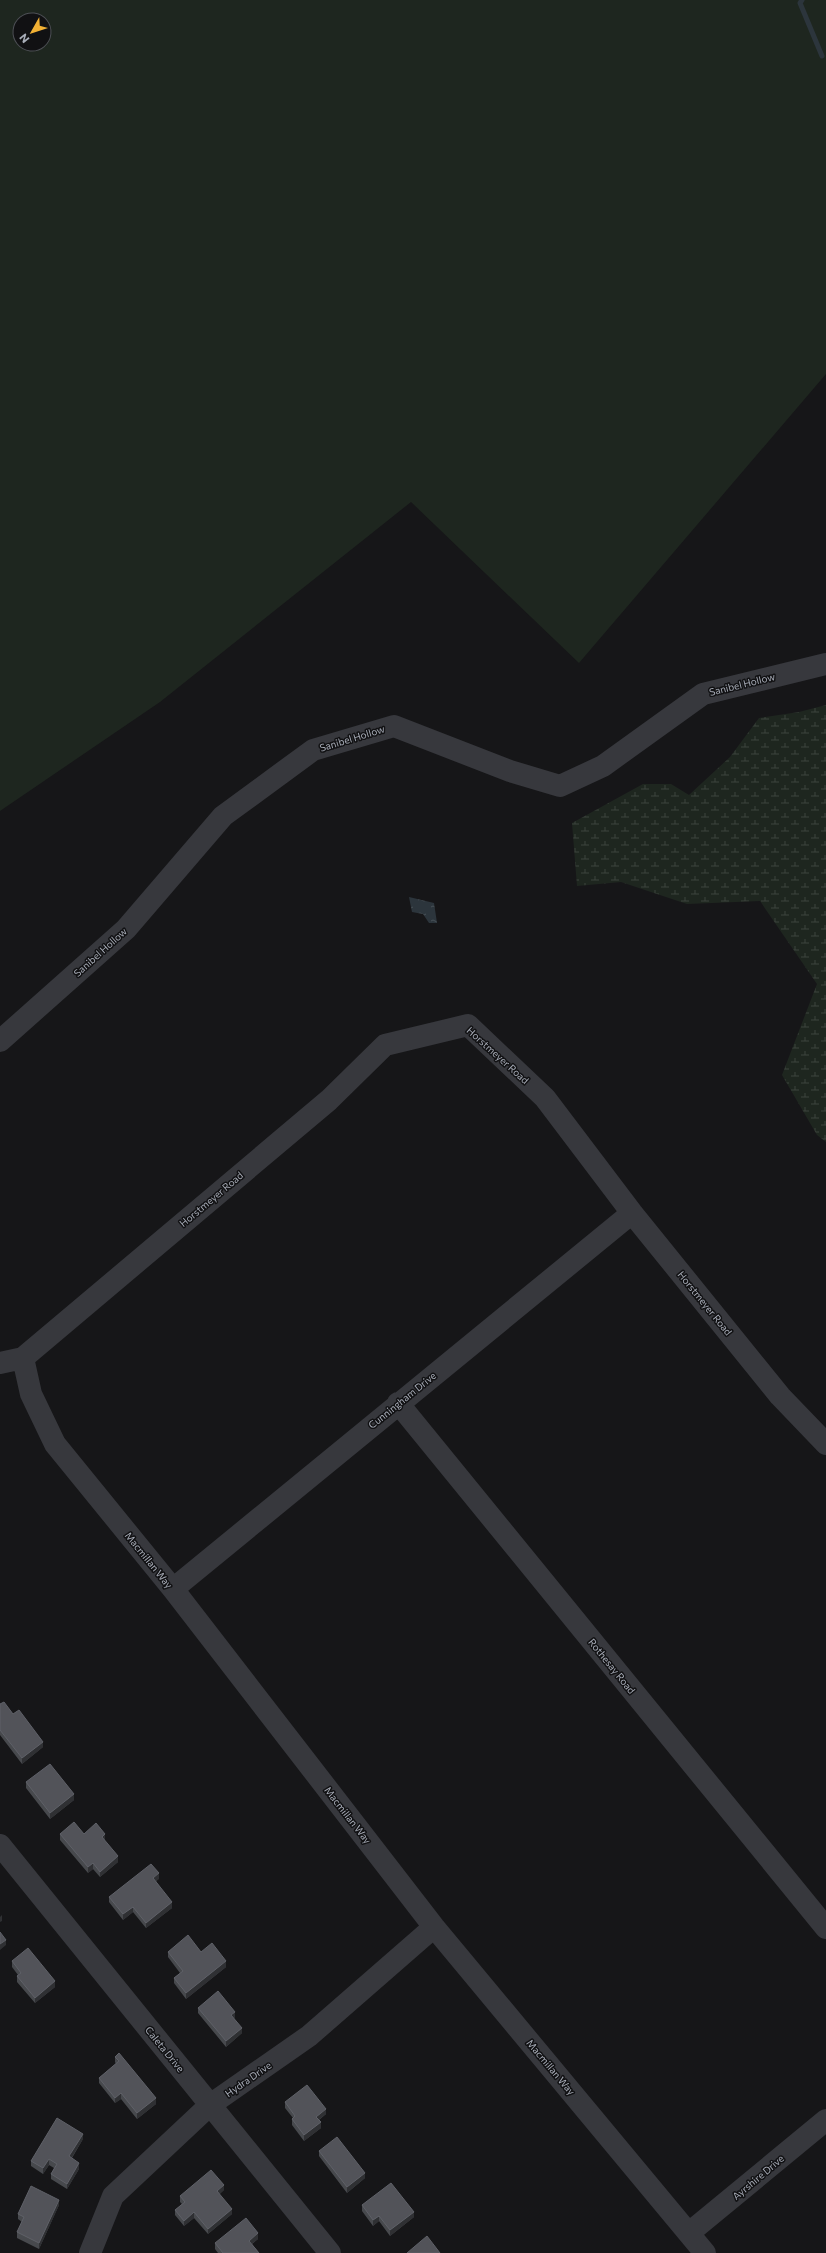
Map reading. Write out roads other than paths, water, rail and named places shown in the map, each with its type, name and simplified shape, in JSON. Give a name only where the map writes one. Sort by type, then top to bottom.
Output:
[{"type":"street","name":"Sanibel Hollow","points":[[0,1041],[126,929],[223,816],[313,750],[394,726],[510,771],[560,786],[603,766],[703,694],[826,664]]},
{"type":"street","name":"Horstmeyer Road","points":[[23,1358],[328,1100],[385,1045],[468,1024],[545,1098],[632,1213],[780,1396],[826,1444]]},
{"type":"street","name":"Cunningham Drive","points":[[173,1589],[398,1403],[632,1213]]},
{"type":"street","points":[[0,1363],[23,1358]]},
{"type":"street","name":"Macmillan Way","points":[[23,1358],[31,1394],[55,1444],[173,1589],[434,1927],[706,2253]]},
{"type":"street","name":"Rothesay Road","points":[[398,1403],[826,1928]]},
{"type":"street","name":"Caleta Drive","points":[[0,1845],[330,2253]]},
{"type":"street","name":"Hydra Drive","points":[[90,2253],[113,2196],[210,2105],[309,2036],[434,1927]]},
{"type":"street","name":"Ayrshire Drive","points":[[689,2233],[826,2120]]},
{"type":"water","points":[[409,897],[434,903],[437,923],[429,923],[423,914],[412,912]]},
{"type":"waterway","points":[[802,0],[800,3],[822,56]]}]
